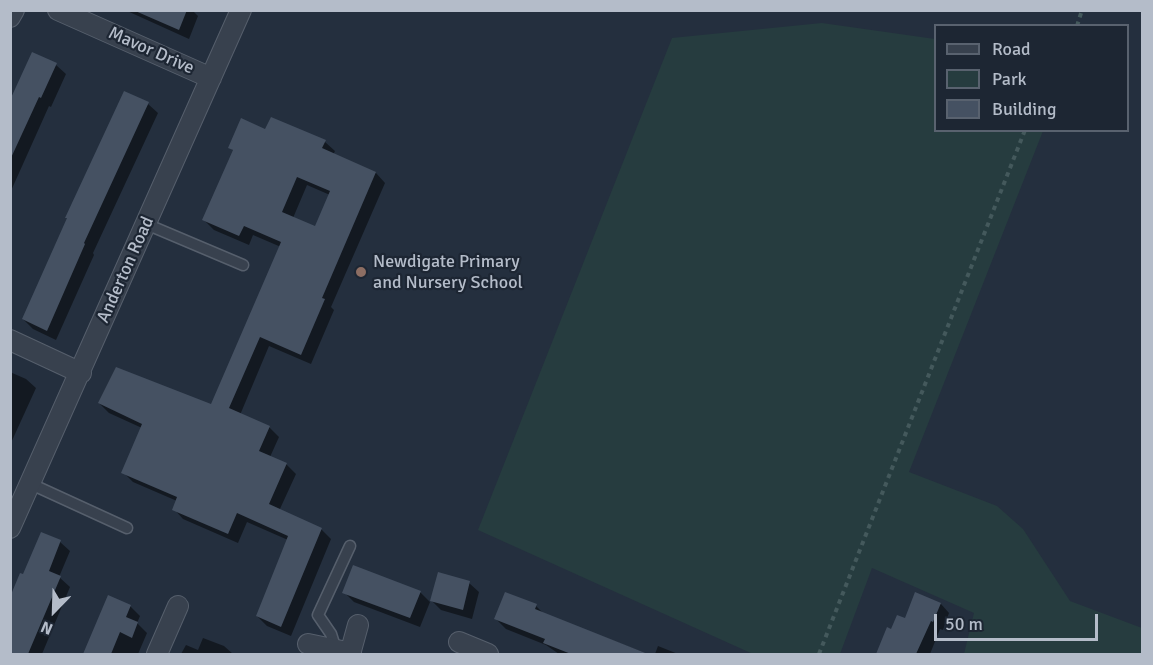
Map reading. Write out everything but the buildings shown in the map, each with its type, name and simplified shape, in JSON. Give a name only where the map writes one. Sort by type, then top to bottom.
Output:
[{"type":"street","points":[[10,17],[14,10]]},
{"type":"street","name":"Mavor Drive","points":[[58,10],[211,78]]},
{"type":"street","name":"Anderton Road","points":[[10,528],[241,10]]},
{"type":"street","points":[[10,340],[81,373]]},
{"type":"street","points":[[157,654],[178,606]]},
{"type":"street","points":[[308,644],[346,653],[358,625]]},
{"type":"street","points":[[459,642],[488,654]]},
{"type":"lane","points":[[146,224],[243,265]]},
{"type":"lane","points":[[31,484],[127,528]]},
{"type":"lane","points":[[346,653],[318,615],[350,546]]},
{"type":"path","points":[[819,654],[1024,132]]},
{"type":"green space","points":[[822,23],[934,39],[934,132],[1043,132],[909,472],[997,506],[1023,529],[1070,601],[1142,628],[1142,654],[964,654],[974,613],[872,568],[840,654],[753,654],[478,530],[672,38]]},
{"type":"place","name":"Newdigate Primary and Nursery School","points":[[361,272]]}]
